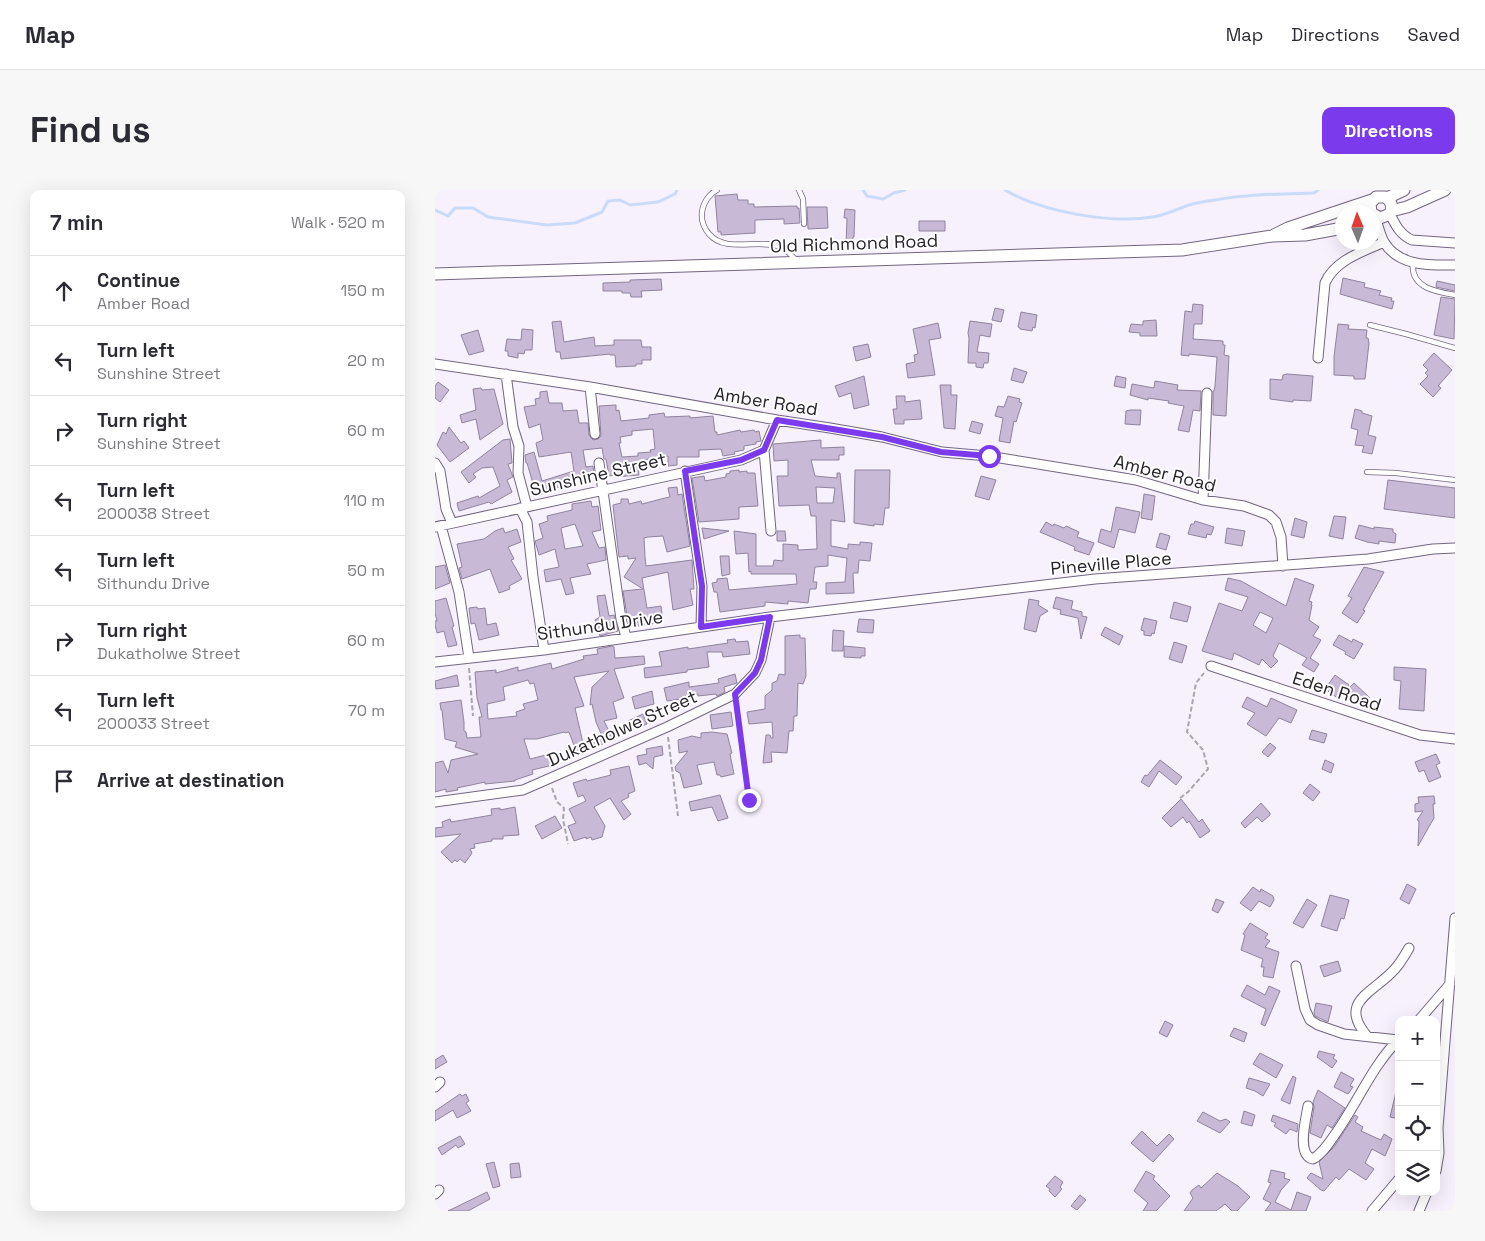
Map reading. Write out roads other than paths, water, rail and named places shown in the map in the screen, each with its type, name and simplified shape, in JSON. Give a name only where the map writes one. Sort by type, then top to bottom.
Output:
[{"type":"street","name":"Old Richmond Road","points":[[1272,236],[1288,228],[1379,195],[1404,190]]},
{"type":"street","points":[[1380,218],[1390,212],[1407,207],[1445,190]]},
{"type":"street","points":[[1379,195],[1391,204],[1390,212],[1398,229],[1407,238],[1455,243]]},
{"type":"street","name":"Old Richmond Road","points":[[435,274],[1182,250],[1272,236],[1305,235],[1335,229]]},
{"type":"street","points":[[1380,232],[1384,242],[1397,255],[1409,262],[1455,265]]},
{"type":"street","points":[[1318,358],[1325,283],[1329,274],[1342,262],[1384,242]]},
{"type":"street","name":"Amber Road","points":[[435,364],[590,387],[882,437],[941,452],[989,456],[1136,480],[1203,500],[1244,506],[1269,514],[1276,522],[1281,536],[1283,566]]},
{"type":"street","points":[[506,374],[513,427],[519,446],[518,473],[527,522],[544,650]]},
{"type":"street","points":[[590,387],[595,434]]},
{"type":"street","points":[[1203,500],[1207,393]]},
{"type":"street","points":[[771,531],[764,450],[777,420]]},
{"type":"street","name":"Sunshine Street","points":[[438,526],[741,460],[764,450]]},
{"type":"street","points":[[599,463],[602,490],[607,506],[621,619],[626,638]]},
{"type":"street","points":[[435,464],[440,471],[446,509],[452,523]]},
{"type":"street","points":[[685,471],[702,586],[701,627]]},
{"type":"street","points":[[438,526],[459,592],[469,658]]},
{"type":"street","name":"Pineville Place","points":[[770,617],[1095,579],[1368,559],[1455,548]]},
{"type":"street","name":"Sithundu Drive","points":[[435,662],[544,650],[770,617]]},
{"type":"street","name":"Dukatholwe Street","points":[[435,802],[523,790],[667,727],[735,694],[755,673],[761,660],[770,617]]},
{"type":"street","name":"Eden Road","points":[[1211,666],[1420,735],[1455,739]]},
{"type":"street","points":[[1439,1106],[1455,918]]},
{"type":"street","points":[[1367,1036],[1358,1026],[1356,1018],[1357,1007],[1369,990],[1395,969],[1409,948]]},
{"type":"street","points":[[1296,966],[1305,1009],[1310,1020],[1318,1025],[1344,1034],[1395,1039]]},
{"type":"street","points":[[1422,1016],[1450,984]]},
{"type":"street","points":[[1308,1106],[1304,1130],[1304,1153],[1313,1159],[1319,1156],[1337,1132],[1385,1053],[1395,1043]]},
{"type":"street","points":[[1371,1211],[1395,1184]]},
{"type":"street","points":[[1419,1211],[1425,1196]]},
{"type":"lane","points":[[717,190],[706,201],[702,211],[706,229],[713,238],[723,243],[761,244],[780,247],[786,250],[798,263]]},
{"type":"lane","points":[[799,190],[803,199],[804,224]]},
{"type":"lane","points":[[1413,263],[1415,276],[1423,286],[1436,292],[1455,295]]},
{"type":"lane","points":[[1369,325],[1455,348]]},
{"type":"lane","points":[[1367,472],[1396,473],[1455,480]]},
{"type":"waterway","points":[[435,210],[448,216],[455,208],[473,208],[488,217],[547,225],[575,223],[602,212],[608,201],[620,200],[630,205],[658,202],[675,194],[677,190]]},
{"type":"waterway","points":[[863,190],[867,196],[883,199],[905,190]]},
{"type":"waterway","points":[[1005,190],[1020,198],[1057,210],[1117,219],[1153,217],[1196,203],[1227,198],[1314,193],[1318,190]]}]
